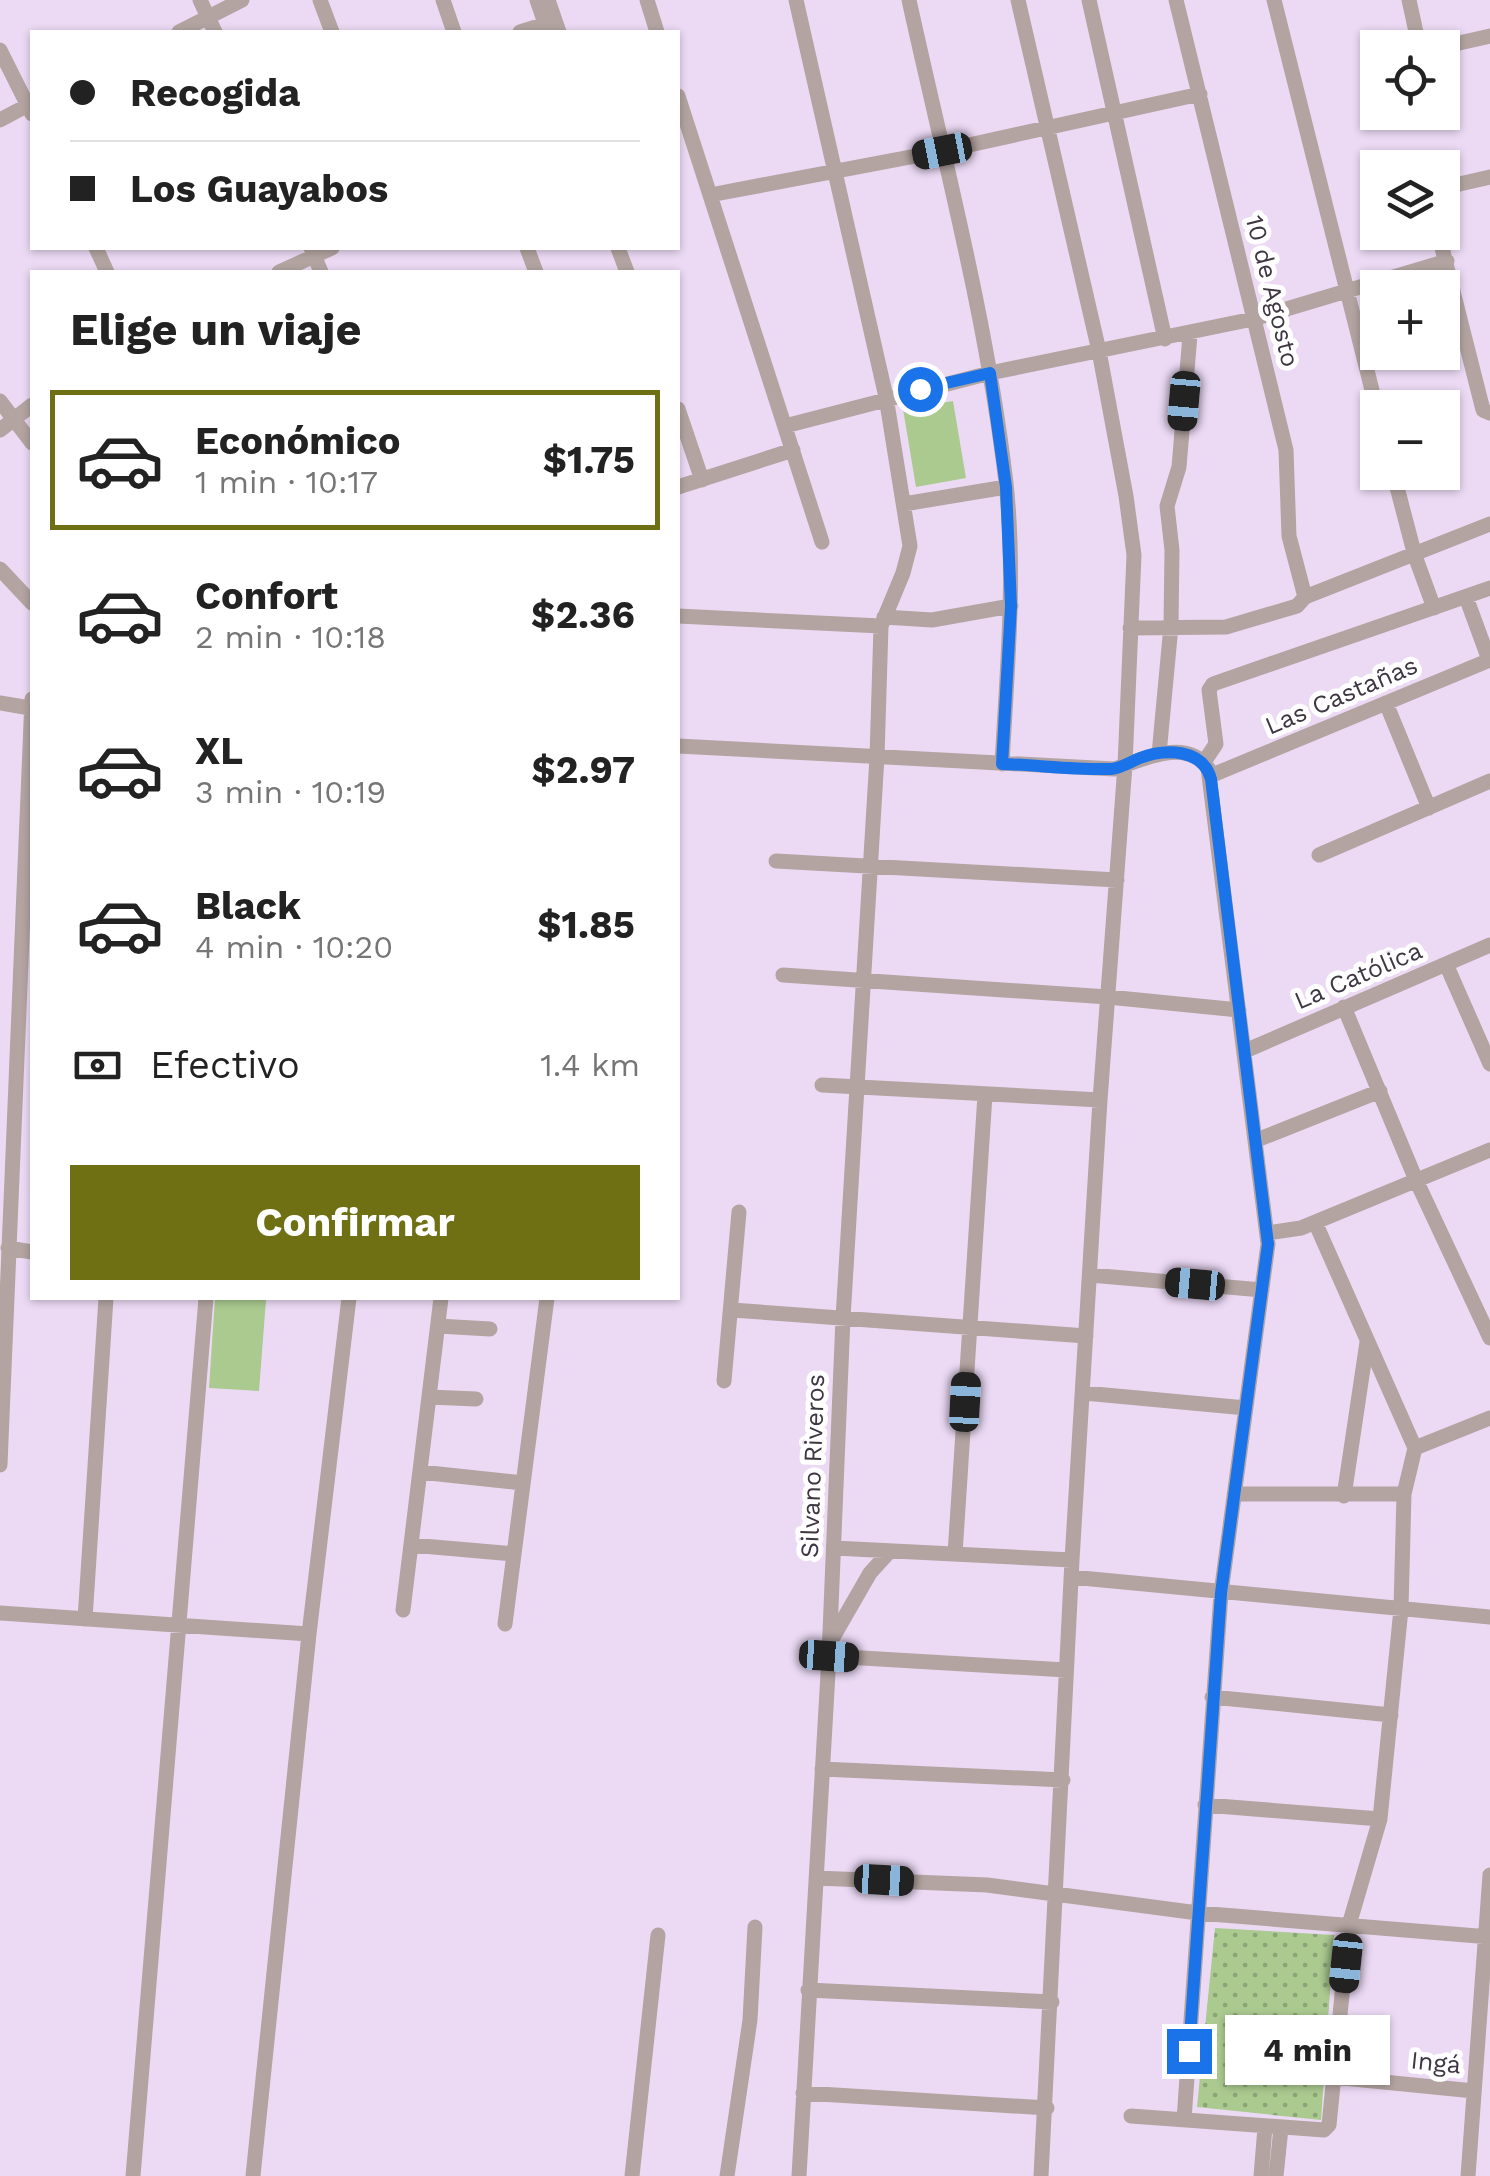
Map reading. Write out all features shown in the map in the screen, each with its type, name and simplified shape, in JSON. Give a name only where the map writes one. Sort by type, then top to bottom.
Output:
[{"type":"street","points":[[200,0],[211,26],[242,0]]},
{"type":"street","points":[[320,0],[331,30]]},
{"type":"street","points":[[443,0],[453,30]]},
{"type":"street","points":[[537,0],[552,28]]},
{"type":"street","points":[[548,0],[552,28]]},
{"type":"street","points":[[647,0],[656,30]]},
{"type":"street","points":[[796,0],[886,398],[910,546],[882,621]]},
{"type":"street","points":[[909,0],[990,373],[1006,487],[1011,606],[1002,764]]},
{"type":"street","points":[[1018,0],[1099,352],[1132,533],[1125,766],[1072,1560],[1042,2176]]},
{"type":"street","points":[[1089,0],[1164,339]]},
{"type":"street","name":"10 de Agosto","points":[[1176,0],[1286,450],[1290,536],[1304,596]]},
{"type":"street","points":[[1274,0],[1372,390]]},
{"type":"street","points":[[1408,0],[1415,30]]},
{"type":"street","points":[[1460,43],[1490,36]]},
{"type":"street","points":[[0,50],[30,106]]},
{"type":"street","points":[[710,195],[942,151],[1200,94]]},
{"type":"street","points":[[680,102],[822,542]]},
{"type":"street","points":[[0,120],[30,108]]},
{"type":"street","points":[[1460,184],[1490,177]]},
{"type":"street","points":[[1444,250],[1483,410],[1490,414]]},
{"type":"street","points":[[282,270],[312,251]]},
{"type":"street","points":[[785,426],[990,373],[1253,320],[1447,260]]},
{"type":"street","points":[[1159,754],[1171,626],[1172,550],[1166,506],[1178,467],[1190,335]]},
{"type":"street","points":[[0,401],[30,440]]},
{"type":"street","points":[[0,430],[30,406]]},
{"type":"street","points":[[680,415],[702,480]]},
{"type":"street","points":[[680,486],[793,450]]},
{"type":"street","points":[[904,504],[1006,487]]},
{"type":"street","points":[[1398,490],[1434,608]]},
{"type":"street","points":[[1130,628],[1226,627],[1297,606],[1304,596],[1490,524]]},
{"type":"street","points":[[0,569],[30,601]]},
{"type":"street","points":[[1207,769],[1216,744],[1209,690],[1213,684],[1490,588]]},
{"type":"street","points":[[1466,597],[1490,660]]},
{"type":"street","points":[[680,616],[932,620],[1011,606]]},
{"type":"street","name":"Silvano Riveros","points":[[799,2176],[882,621]]},
{"type":"street","name":"Las Castañas","points":[[1207,769],[1490,660]]},
{"type":"street","points":[[1386,703],[1429,808]]},
{"type":"street","points":[[0,704],[30,704]]},
{"type":"street","points":[[680,746],[1114,769],[1137,758],[1159,754],[1199,757],[1207,769],[1268,1233],[1221,1593],[1184,2120]]},
{"type":"street","points":[[0,1465],[27,928],[30,760]]},
{"type":"street","points":[[1319,855],[1429,808],[1488,788]]},
{"type":"street","points":[[776,862],[1117,880]]},
{"type":"street","name":"La Católica","points":[[1245,1050],[1490,944]]},
{"type":"street","points":[[1446,964],[1490,1064]]},
{"type":"street","points":[[783,975],[1108,996],[1239,1010]]},
{"type":"street","points":[[1344,1008],[1416,1180],[1490,1338]]},
{"type":"street","points":[[822,1085],[1100,1100]]},
{"type":"street","points":[[1256,1140],[1380,1090]]},
{"type":"street","points":[[956,1554],[985,1094]]},
{"type":"street","points":[[1268,1233],[1286,1232],[1314,1222],[1490,1150]]},
{"type":"street","points":[[724,1381],[739,1212]]},
{"type":"street","points":[[1131,2116],[1328,2129],[1350,1924],[1380,1820],[1401,1609],[1404,1494],[1415,1448],[1314,1222]]},
{"type":"street","points":[[8,1248],[30,1252]]},
{"type":"street","points":[[1090,1275],[1262,1290]]},
{"type":"street","points":[[85,1619],[106,1300]]},
{"type":"street","points":[[133,2176],[206,1300]]},
{"type":"street","points":[[253,2176],[349,1300]]},
{"type":"street","points":[[403,1610],[442,1300]]},
{"type":"street","points":[[505,1624],[547,1300]]},
{"type":"street","points":[[732,1310],[1086,1336]]},
{"type":"street","points":[[438,1326],[490,1329]]},
{"type":"street","points":[[1344,1496],[1367,1338]]},
{"type":"street","points":[[1084,1393],[1246,1408]]},
{"type":"street","points":[[429,1397],[476,1399]]},
{"type":"street","points":[[1415,1448],[1490,1418]]},
{"type":"street","points":[[420,1472],[523,1483]]},
{"type":"street","points":[[1234,1494],[1404,1494]]},
{"type":"street","points":[[411,1545],[514,1554]]},
{"type":"street","points":[[834,1548],[1072,1560]]},
{"type":"street","points":[[890,1551],[847,1608],[829,1650],[1066,1670]]},
{"type":"street","points":[[1072,1577],[1490,1617]]},
{"type":"street","points":[[0,1614],[310,1634]]},
{"type":"street","points":[[1212,1697],[1392,1715]]},
{"type":"street","points":[[822,1769],[1063,1780]]},
{"type":"street","points":[[1205,1805],[1380,1820]]},
{"type":"street","points":[[1468,2176],[1490,1875]]},
{"type":"street","points":[[816,1878],[986,1885],[1198,1913],[1488,1936]]},
{"type":"street","points":[[727,2176],[750,2020],[755,1927]]},
{"type":"street","points":[[632,2176],[658,1935]]},
{"type":"street","points":[[808,1990],[1052,2002]]},
{"type":"street","name":"Ingá","points":[[1333,2077],[1474,2091]]},
{"type":"street","points":[[803,2093],[1047,2108]]},
{"type":"street","points":[[1261,2176],[1273,2127]]},
{"type":"street","points":[[1273,2127],[1276,2176]]},
{"type":"green space","points":[[953,401],[966,478],[916,487],[903,409]]},
{"type":"green space","points":[[215,1300],[266,1300],[259,1391],[209,1388]]},
{"type":"green space","points":[[1215,1928],[1334,1935],[1321,2120],[1197,2107]]},
{"type":"route","points":[[920,389],[990,373],[1006,487],[1011,606],[1002,764],[1114,769],[1137,758],[1174,753],[1199,757],[1211,779],[1268,1244],[1221,1593],[1189,2051]]}]
